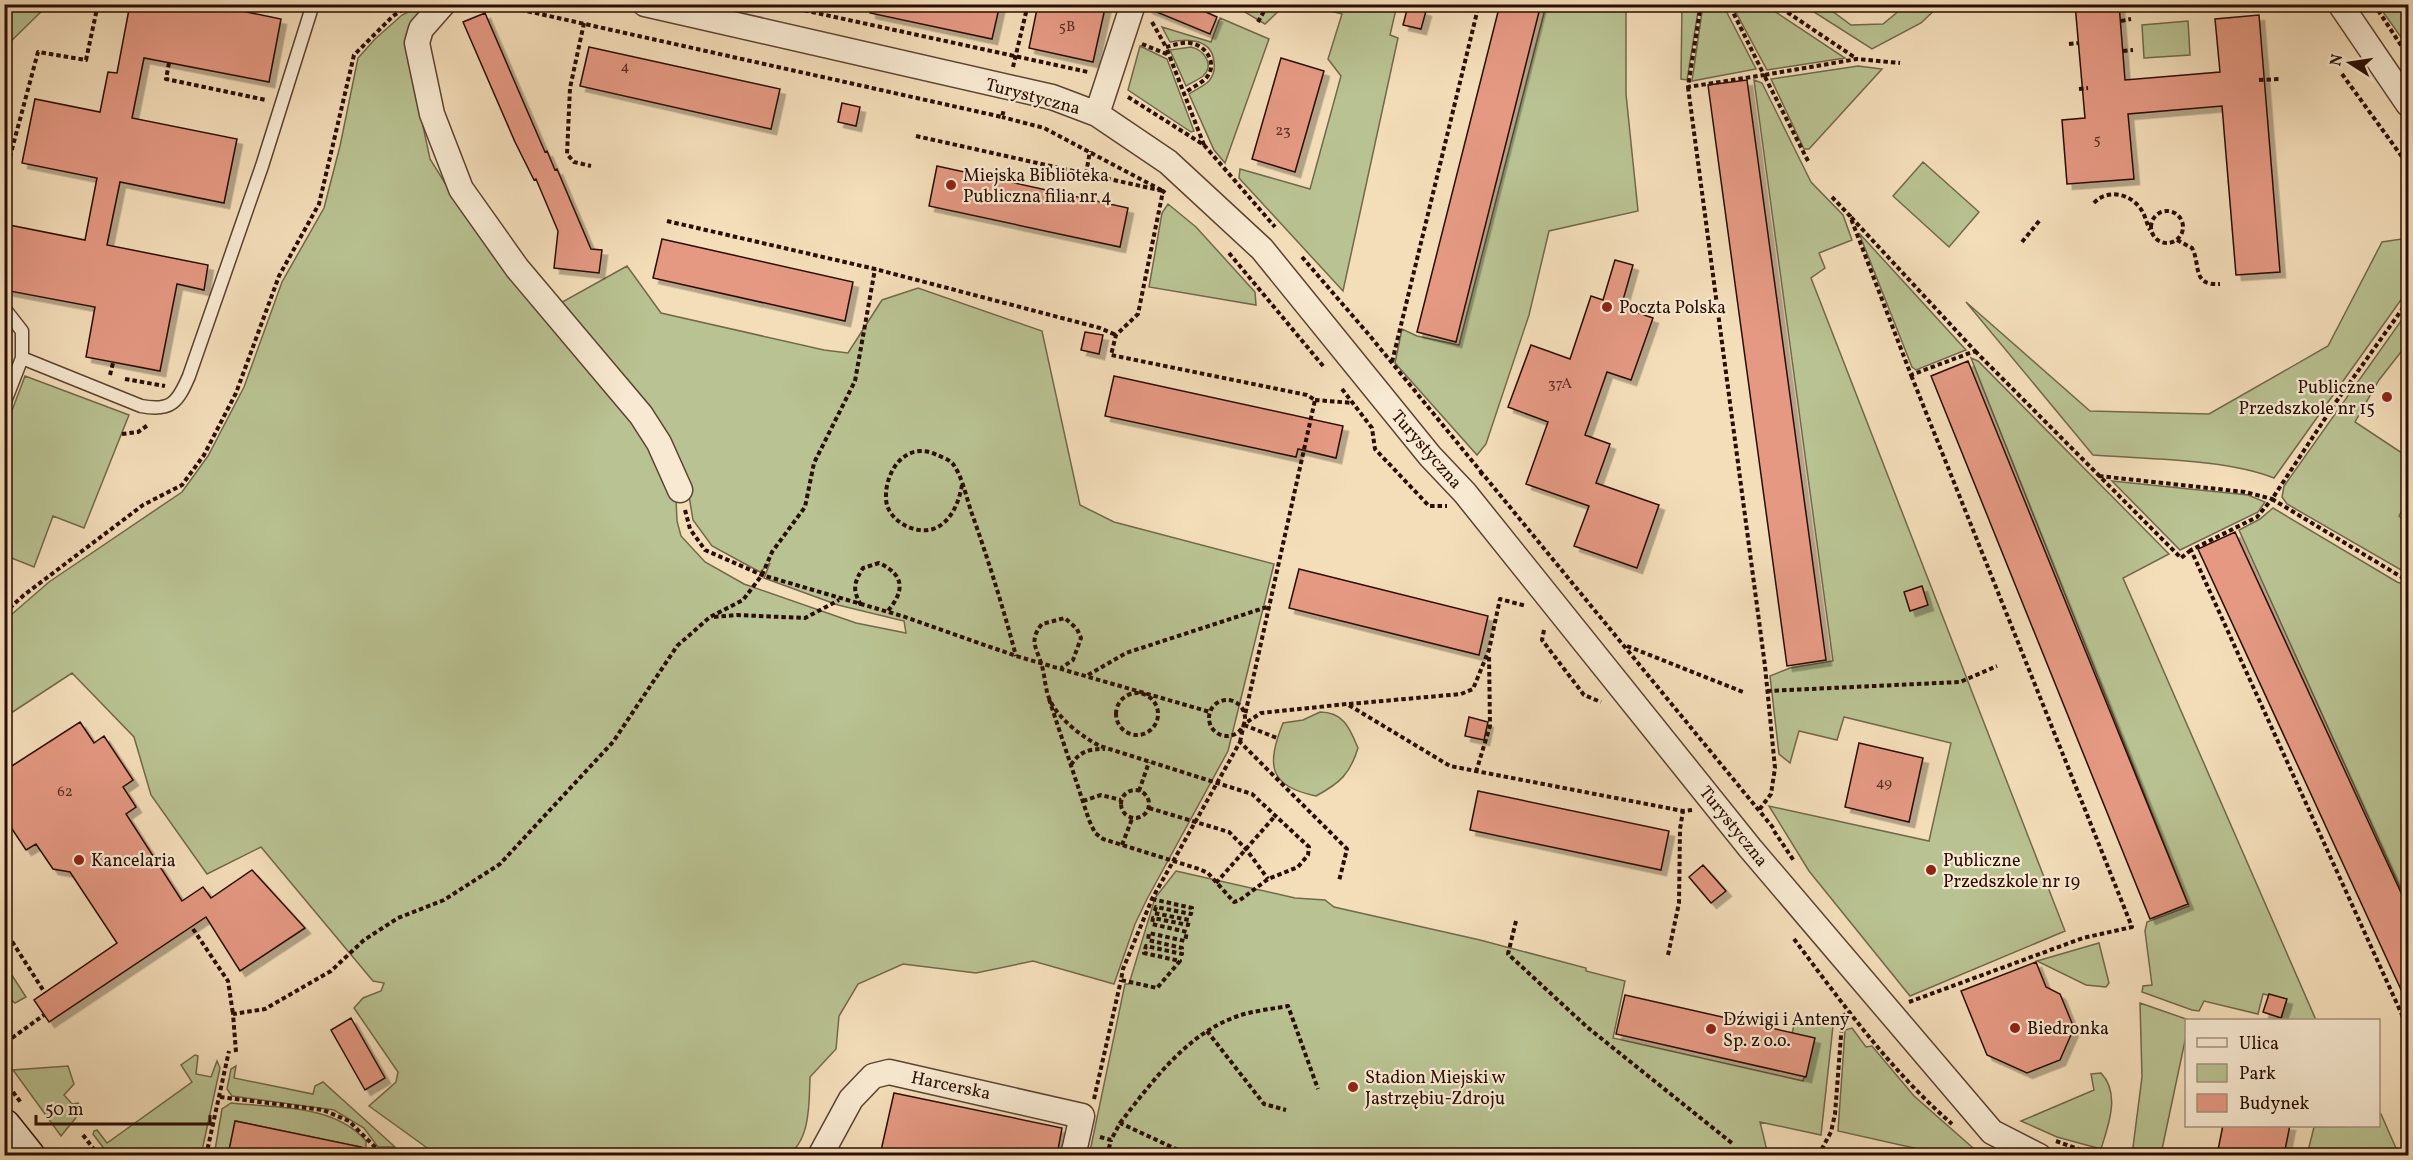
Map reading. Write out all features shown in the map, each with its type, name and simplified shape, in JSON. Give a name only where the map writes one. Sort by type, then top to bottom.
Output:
[{"type":"main road","points":[[4,1126],[28,1155]]},
{"type":"street","points":[[443,4],[420,29],[417,42],[432,114],[461,189],[517,268],[641,415],[659,443],[680,490]]},
{"type":"street","name":"Turystyczna","points":[[645,4],[1052,97],[1097,114],[1168,162],[1262,249],[1430,456],[1465,493],[1750,848],[1992,1132],[2039,1155]]},
{"type":"street","points":[[1097,114],[1133,4]]},
{"type":"street","points":[[2340,4],[2409,104]]},
{"type":"street","name":"Harcerska","points":[[820,1155],[851,1099],[873,1076],[889,1071],[1078,1135]]},
{"type":"lane","points":[[22,358],[141,406],[156,409],[170,406],[178,399],[189,376],[282,103],[313,4]]},
{"type":"lane","points":[[4,308],[22,331],[22,358],[4,405]]},
{"type":"path","points":[[4,179],[38,51],[86,60],[98,4]]},
{"type":"path","points":[[4,613],[143,505],[182,484],[204,455],[236,393],[279,276],[319,204],[354,55],[393,16],[410,4]]},
{"type":"path","points":[[501,4],[513,8],[511,4]]},
{"type":"path","points":[[1258,22],[1268,4]]},
{"type":"path","points":[[1392,362],[1479,4]]},
{"type":"path","points":[[1701,4],[1688,87],[1767,691],[1775,768],[1771,794],[1759,810]]},
{"type":"path","points":[[1729,4],[1808,161]]},
{"type":"path","points":[[1774,4],[1857,59]]},
{"type":"path","points":[[2374,4],[2409,56]]},
{"type":"path","points":[[2121,21],[2131,20]]},
{"type":"path","points":[[584,24],[570,88],[567,154],[574,162],[591,166]]},
{"type":"path","points":[[1190,43],[1201,46],[1211,61],[1210,71],[1206,78],[1185,93],[1166,47],[1190,43]]},
{"type":"path","points":[[2069,44],[2078,43]]},
{"type":"path","points":[[2123,51],[2133,50]]},
{"type":"path","points":[[1688,87],[1857,59],[1900,63]]},
{"type":"path","points":[[170,63],[166,79],[282,103]]},
{"type":"path","points":[[2342,74],[2409,165]]},
{"type":"path","points":[[2259,80],[2281,79]]},
{"type":"path","points":[[2079,88],[2088,88]]},
{"type":"path","points":[[1002,117],[1044,128],[1090,151],[1172,198]]},
{"type":"path","points":[[916,136],[1163,191]]},
{"type":"path","points":[[1204,144],[1276,227]]},
{"type":"path","points":[[1086,174],[1090,151]]},
{"type":"path","points":[[1163,191],[1138,314],[1116,335],[1111,355],[1307,395],[1316,400],[1353,403]]},
{"type":"path","points":[[2094,203],[2099,197],[2109,194],[2128,198],[2141,210],[2151,233],[2162,243],[2177,240],[2188,245],[2194,252],[2197,270],[2203,280],[2210,284],[2220,284]]},
{"type":"path","points":[[1832,197],[1975,351],[2181,558],[2191,550],[2257,517],[2272,499],[2336,402],[2409,301]]},
{"type":"path","points":[[2151,233],[2151,223],[2158,213],[2174,212],[2183,226],[2177,240]]},
{"type":"path","points":[[1850,216],[1911,375],[2132,927],[2083,938],[1905,1003]]},
{"type":"path","points":[[2022,242],[2040,220]]},
{"type":"path","points":[[667,221],[875,269],[1100,328],[1116,335]]},
{"type":"path","points":[[1223,247],[1329,373]]},
{"type":"path","points":[[1300,255],[1392,362],[1626,646],[1759,810],[1796,864]]},
{"type":"path","points":[[233,1014],[266,1009],[331,971],[364,940],[398,918],[444,900],[500,864],[613,742],[677,646],[710,617],[743,600],[762,575],[772,552],[806,507],[814,463],[855,381],[875,269]]},
{"type":"path","points":[[1911,375],[1975,351]]},
{"type":"path","points":[[110,376],[113,363]]},
{"type":"path","points":[[1337,382],[1372,428],[1375,449],[1429,506],[1450,506],[1482,473]]},
{"type":"path","points":[[1111,1140],[1078,1135],[1092,1104],[1123,969],[1152,899],[1240,742],[1316,400]]},
{"type":"path","points":[[962,485],[955,508],[946,520],[933,529],[919,530],[905,525],[891,516],[885,500],[892,468],[902,457],[916,451],[933,453],[952,462],[962,485],[995,580],[1016,656]]},
{"type":"path","points":[[2099,476],[2245,492],[2272,499],[2409,581]]},
{"type":"path","points":[[680,490],[685,499],[685,518],[705,550],[762,575],[840,600],[887,612],[1016,656],[1210,712]]},
{"type":"path","points":[[2191,550],[2409,1028]]},
{"type":"path","points":[[861,605],[855,595],[855,580],[863,568],[879,563],[893,570],[900,583],[897,601],[887,612]]},
{"type":"path","points":[[1245,715],[1240,706],[1229,700],[1218,703],[1210,712],[1212,728],[1220,735],[1232,736],[1244,724],[1261,714],[1461,694],[1473,689],[1489,650],[1500,599]]},
{"type":"path","points":[[710,617],[737,615],[805,618],[840,600]]},
{"type":"path","points":[[1088,676],[1126,653],[1270,606]]},
{"type":"path","points":[[1049,699],[1060,715],[1089,740],[1149,762],[1251,794],[1309,847],[1308,855],[1298,867],[1268,879],[1234,902],[1208,873],[1122,845],[1095,833],[1049,699],[1041,663],[1033,643],[1035,632],[1042,624],[1053,619],[1065,618],[1077,629],[1081,638],[1073,660],[1061,668]]},
{"type":"path","points":[[1626,646],[1743,692]]},
{"type":"path","points":[[1476,772],[1490,726],[1489,650]]},
{"type":"path","points":[[1767,691],[1960,682],[1997,666]]},
{"type":"path","points":[[1142,693],[1149,696],[1158,707],[1157,721],[1148,732],[1134,734],[1122,728],[1117,709],[1129,694],[1142,693]]},
{"type":"path","points":[[1347,704],[1450,766],[1683,811],[1694,810]]},
{"type":"path","points":[[1244,724],[1277,738]]},
{"type":"path","points":[[1240,742],[1347,849],[1339,881]]},
{"type":"path","points":[[1071,766],[1078,755],[1084,751],[1110,749]]},
{"type":"path","points":[[1140,791],[1149,762]]},
{"type":"path","points":[[1132,819],[1121,810],[1121,800],[1126,793],[1140,791]]},
{"type":"path","points":[[1132,819],[1144,815],[1149,808],[1148,799],[1140,791]]},
{"type":"path","points":[[1083,801],[1101,795],[1121,800]]},
{"type":"path","points":[[1149,808],[1229,831],[1246,849],[1268,879]]},
{"type":"path","points":[[1668,956],[1679,903],[1680,829],[1683,811]]},
{"type":"path","points":[[1216,883],[1275,816]]},
{"type":"path","points":[[1122,845],[1132,819]]},
{"type":"path","points":[[4,835],[12,828]]},
{"type":"path","points":[[1750,848],[1774,830]]},
{"type":"path","points":[[1121,980],[1157,988],[1180,961],[1144,953],[1146,946],[1182,954],[1182,948],[1148,940],[1149,933],[1185,941],[1186,932],[1152,924],[1153,918],[1188,925],[1189,920],[1155,913],[1156,907],[1191,914],[1192,908],[1152,899]]},
{"type":"path","points":[[1516,921],[1508,954],[1587,1028],[1733,1144]]},
{"type":"path","points":[[4,929],[45,993]]},
{"type":"path","points":[[193,929],[228,981],[236,1052]]},
{"type":"path","points":[[1789,933],[1850,1012],[1920,1096],[1954,1126]]},
{"type":"path","points":[[1107,1155],[1111,1140],[1120,1124],[1159,1072],[1207,1030],[1238,1016],[1288,1006],[1318,1089]]},
{"type":"path","points":[[1818,1155],[1831,1132],[1835,1114],[1842,1023],[1844,1016],[1850,1012]]},
{"type":"path","points":[[12,1038],[44,1015]]},
{"type":"path","points":[[1207,1030],[1264,1104],[1286,1110]]},
{"type":"path","points":[[206,1155],[229,1051]]},
{"type":"path","points":[[220,1097],[323,1110],[349,1121],[378,1150],[394,1150],[400,1155]]},
{"type":"path","points":[[1120,1124],[1191,1155]]},
{"type":"path","points":[[83,1135],[99,1155]]},
{"type":"green space","points":[[5,4],[48,4],[48,5],[5,47]]},
{"type":"green space","points":[[423,4],[430,5],[414,84],[430,159],[458,204],[641,425],[676,499],[677,521],[681,536],[705,562],[744,584],[856,623],[906,633],[904,621],[838,605],[764,578],[770,563],[760,572],[712,546],[693,520],[686,478],[557,305],[627,266],[661,313],[824,350],[848,353],[882,300],[918,288],[1042,331],[1080,505],[1114,522],[1274,564],[1228,751],[1147,899],[1135,924],[1114,984],[1033,961],[976,973],[903,964],[858,984],[839,1016],[836,1049],[810,1077],[809,1109],[804,1131],[794,1150],[786,1156],[437,1155],[369,1106],[396,1082],[398,1072],[354,1008],[363,998],[381,991],[384,983],[373,981],[261,847],[207,874],[151,795],[134,737],[72,673],[5,717],[4,621],[49,582],[182,492],[208,456],[244,387],[282,282],[324,208],[340,146],[358,58],[402,15]]},
{"type":"green space","points":[[1239,4],[1285,5],[1265,24],[1238,8]]},
{"type":"green space","points":[[1328,5],[1397,5],[1390,35],[1398,38],[1343,291],[1239,178],[1240,169],[1310,189],[1341,76],[1328,59],[1342,14],[1327,10]]},
{"type":"green space","points":[[1546,5],[1626,5],[1626,94],[1638,211],[1549,231],[1529,315],[1486,444],[1477,455],[1395,363],[1402,329],[1417,336],[1459,345]]},
{"type":"green space","points":[[1682,5],[1699,5],[1687,80],[1681,79]]},
{"type":"green space","points":[[1703,5],[1723,5],[1756,69],[1692,81]]},
{"type":"green space","points":[[1732,5],[1765,5],[1845,58],[1767,70]]},
{"type":"green space","points":[[1803,5],[1824,5],[1851,25],[1883,24],[1906,5],[1940,5],[1921,23],[1872,49]]},
{"type":"green space","points":[[2378,5],[2408,5],[2408,47]]},
{"type":"green space","points":[[1220,18],[1269,39],[1225,163],[1214,150],[1189,94],[1205,85],[1213,75],[1213,55],[1209,49],[1198,42],[1184,40],[1170,42],[1162,27],[1211,42]]},
{"type":"green space","points":[[2188,21],[2190,55],[2144,58],[2142,25]]},
{"type":"green space","points":[[1140,46],[1167,59],[1194,131],[1191,132],[1128,90]]},
{"type":"green space","points":[[1191,47],[1204,55],[1208,67],[1203,76],[1186,86],[1170,50]]},
{"type":"green space","points":[[1858,66],[1882,69],[1809,149],[1804,149],[1771,79]]},
{"type":"green space","points":[[1754,80],[1762,83],[1811,182],[1843,215],[1852,240],[1819,253],[1825,268],[1811,278],[2065,931],[1910,996],[1809,871],[1769,806],[1929,841],[1951,743],[1844,717],[1837,740],[1799,731],[1790,763],[1779,754],[1770,676],[1790,668],[1833,661]]},
{"type":"green space","points":[[1923,162],[1979,212],[1949,247],[1893,196]]},
{"type":"green space","points":[[1168,204],[1196,227],[1255,292],[1256,305],[1149,287],[1162,213]]},
{"type":"green space","points":[[1859,233],[1966,350],[1916,370],[1912,367]]},
{"type":"green space","points":[[2408,238],[2408,290],[2274,478],[2210,463],[2093,455],[1966,302],[2090,411],[2209,414],[2328,346],[2382,242]]},
{"type":"green space","points":[[2408,311],[2408,343],[2379,380],[2355,422],[2408,457],[2408,488],[2404,494],[2406,503],[2399,516],[2408,524],[2408,574],[2287,504],[2282,497],[2284,486]]},
{"type":"green space","points":[[1971,358],[1978,361],[2169,554],[2123,578],[2316,1019],[2281,1019],[2286,999],[2263,994],[2258,1014],[2204,1001],[2199,1011],[2192,1010],[2142,992],[2143,986],[2152,985],[2145,931],[2147,922],[2189,906]]},
{"type":"green space","points":[[25,376],[129,415],[84,528],[53,516],[34,567],[4,555],[5,429]]},
{"type":"green space","points":[[2112,481],[2248,495],[2265,502],[2258,512],[2180,550]]},
{"type":"green space","points":[[2273,508],[2397,582],[2408,586],[2408,905],[2239,530],[2260,519]]},
{"type":"green space","points":[[1320,712],[1340,718],[1349,728],[1358,748],[1343,777],[1332,787],[1316,796],[1288,786],[1275,771],[1273,761],[1283,723],[1303,720]]},
{"type":"green space","points":[[1176,871],[1295,898],[1325,900],[1334,907],[1480,940],[1586,968],[1586,971],[1625,981],[1613,1038],[1803,1081],[1814,1038],[1792,1033],[1796,1018],[1833,1026],[1821,1135],[1760,1122],[1768,1155],[1089,1156],[1125,984],[1129,984],[1155,898]]},
{"type":"green space","points":[[2099,943],[2109,983],[2106,987],[2086,985],[2037,961]]},
{"type":"green space","points":[[4,963],[26,997],[15,1003],[5,994]]},
{"type":"green space","points":[[2140,1003],[2186,1019],[2185,1041],[2161,1154],[2132,1155],[2142,1077]]},
{"type":"green space","points":[[1852,1028],[1866,1047],[1872,1046],[1914,1096],[1981,1155],[1945,1155],[1838,1131],[1845,1030]]},
{"type":"green space","points":[[195,1055],[198,1056],[196,1074],[211,1077],[217,1061],[220,1068],[201,1155],[108,1154],[93,1134],[94,1131],[97,1130],[107,1143],[192,1082],[181,1065]]},
{"type":"green space","points":[[68,1066],[74,1084],[64,1095],[72,1104],[78,1103],[83,1109],[61,1136],[13,1070]]},
{"type":"green space","points":[[236,1066],[234,1078],[313,1094],[315,1086],[323,1082],[395,1147],[378,1147],[364,1128],[334,1110],[232,1096],[227,1089],[231,1069]]},
{"type":"green space","points":[[2101,1073],[2107,1081],[2112,1100],[2101,1149],[2057,1137],[2021,1121],[2094,1090],[2091,1074]]},
{"type":"green space","points":[[231,1103],[285,1107],[321,1114],[353,1129],[366,1141],[366,1148],[236,1121],[228,1155],[214,1156],[222,1109]]},
{"type":"green space","points":[[2380,1114],[2399,1155],[2307,1155],[2314,1127],[2380,1127]]},
{"type":"building","points":[[130,4],[208,4],[281,19],[269,82],[144,58],[132,118],[237,139],[224,203],[120,182],[107,245],[208,265],[204,290],[177,284],[160,371],[86,357],[95,307],[4,290],[4,224],[85,240],[97,178],[22,163],[35,99],[100,112],[108,72],[117,73]]},
{"type":"building","points":[[871,4],[1000,4],[992,39],[870,13]]},
{"type":"building","points":[[1038,4],[1106,4],[1093,62],[1029,48]]},
{"type":"building","points":[[1147,4],[1188,4],[1217,17],[1210,34],[1147,8]]},
{"type":"building","points":[[1500,4],[1541,4],[1456,342],[1417,332]]},
{"type":"building","points":[[2075,4],[2119,4],[2125,80],[2220,72],[2215,19],[2259,15],[2280,272],[2236,275],[2222,106],[2128,114],[2134,179],[2067,184],[2062,120],[2085,118]]},
{"type":"building","points":[[1408,6],[1426,11],[1421,29],[1403,25]]},
{"type":"building","points":[[485,13],[545,152],[547,151],[555,170],[557,169],[591,249],[602,250],[599,273],[554,268],[558,231],[536,179],[534,180],[515,142],[463,22]]},
{"type":"building","points":[[589,47],[780,89],[771,129],[580,86]]},
{"type":"building","points":[[1281,58],[1324,71],[1295,172],[1252,159]]},
{"type":"building","points":[[1747,80],[1826,660],[1787,666],[1708,85]]},
{"type":"building","points":[[842,103],[860,107],[856,126],[838,122]]},
{"type":"building","points":[[937,166],[1128,208],[1120,247],[929,206]]},
{"type":"building","points":[[662,239],[853,282],[845,321],[653,278]]},
{"type":"building","points":[[1615,260],[1633,265],[1621,307],[1653,318],[1631,380],[1607,372],[1585,435],[1610,444],[1596,483],[1659,505],[1637,568],[1574,546],[1589,506],[1526,484],[1548,422],[1508,407],[1531,345],[1570,359],[1591,296],[1603,300]]},
{"type":"building","points":[[1085,332],[1103,335],[1099,354],[1081,350]]},
{"type":"building","points":[[1968,361],[2188,904],[2150,919],[1931,376]]},
{"type":"building","points":[[1114,376],[1343,426],[1336,458],[1298,449],[1296,457],[1105,416]]},
{"type":"building","points":[[2235,532],[2409,910],[2409,1007],[2198,549]]},
{"type":"building","points":[[1299,569],[1488,616],[1479,655],[1289,608]]},
{"type":"building","points":[[1922,586],[1928,605],[1910,611],[1904,592]]},
{"type":"building","points":[[1469,717],[1488,722],[1484,740],[1465,736]]},
{"type":"building","points":[[80,722],[94,743],[104,736],[133,780],[123,787],[136,807],[126,814],[182,901],[203,887],[211,898],[252,870],[305,928],[240,971],[206,917],[49,1022],[34,1000],[117,943],[70,872],[53,869],[36,844],[26,850],[4,817],[4,771]]},
{"type":"building","points":[[1859,743],[1923,758],[1909,822],[1845,807]]},
{"type":"building","points":[[1478,791],[1669,831],[1661,870],[1470,830]]},
{"type":"building","points":[[1703,865],[1726,891],[1711,903],[1689,877]]},
{"type":"building","points":[[2036,962],[2046,987],[2060,994],[2074,1028],[2060,1060],[2027,1073],[1987,1055],[1961,991]]},
{"type":"building","points":[[2269,994],[2287,999],[2281,1018],[2263,1012]]},
{"type":"building","points":[[1625,995],[1815,1038],[1806,1077],[1616,1034]]},
{"type":"building","points":[[351,1018],[385,1078],[365,1090],[331,1030]]},
{"type":"building","points":[[894,1093],[1062,1128],[1057,1155],[880,1155]]},
{"type":"building","points":[[235,1121],[361,1147],[360,1155],[228,1155]]},
{"type":"building","points":[[2223,1127],[2290,1127],[2284,1155],[2217,1155]]},
{"type":"place","name":"Miejska Biblioteka Publiczna filia nr 4","points":[[951,185]]},
{"type":"place","name":"Poczta Polska","points":[[1607,307]]},
{"type":"place","name":"Publiczne Przedszkole nr 15","points":[[2387,397]]},
{"type":"place","name":"Kancelaria","points":[[79,860]]},
{"type":"place","name":"Publiczne Przedszkole nr 19","points":[[1931,870]]},
{"type":"place","name":"Biedronka","points":[[2015,1028]]},
{"type":"place","name":"Dźwigi i Anteny Sp. z o.o.","points":[[1711,1029]]},
{"type":"place","name":"Stadion Miejski w Jastrzębiu-Zdroju","points":[[1353,1087]]}]
